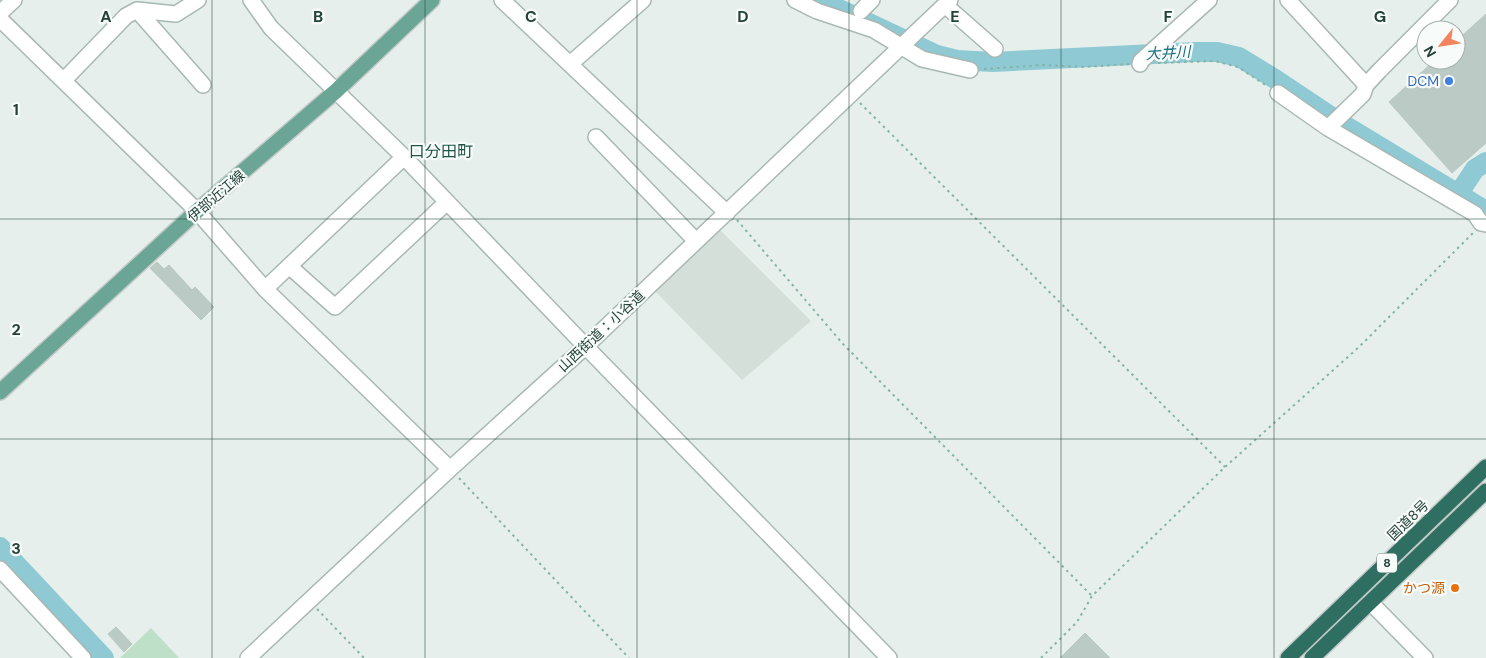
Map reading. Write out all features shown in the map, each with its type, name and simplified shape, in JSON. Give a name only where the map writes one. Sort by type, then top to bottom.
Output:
[{"type":"highway","name":"国道8号","points":[[1288,658],[1486,467]]},
{"type":"highway","name":"8","points":[[1312,658],[1486,492]]},
{"type":"main road","name":"伊部近江線","points":[[0,392],[197,211],[336,91],[432,0]]},
{"type":"street","points":[[0,12],[14,0]]},
{"type":"street","points":[[64,80],[126,16],[137,10],[176,14],[198,0]]},
{"type":"street","points":[[251,0],[271,28],[404,157],[889,658]]},
{"type":"street","points":[[502,0],[728,212]]},
{"type":"street","points":[[570,64],[643,0]]},
{"type":"street","points":[[795,0],[817,11],[874,30],[922,59],[970,70]]},
{"type":"street","points":[[1140,64],[1141,61],[1209,0]]},
{"type":"street","points":[[1288,0],[1366,85]]},
{"type":"street","points":[[1328,128],[1363,94],[1366,85],[1450,0]]},
{"type":"street","points":[[947,2],[995,49]]},
{"type":"street","name":"山西街道：小谷道","points":[[248,658],[450,469],[586,346],[852,95],[947,2]]},
{"type":"street","points":[[137,10],[202,85]]},
{"type":"street","points":[[0,19],[197,211],[266,289],[450,469]]},
{"type":"street","points":[[1278,93],[1328,128],[1475,214],[1483,224]]},
{"type":"street","points":[[596,137],[696,242]]},
{"type":"street","points":[[266,289],[404,157]]},
{"type":"street","points":[[289,266],[335,307],[447,202]]},
{"type":"street","points":[[0,569],[83,658]]},
{"type":"street","points":[[1370,602],[1425,658]]},
{"type":"path","points":[[852,95],[1225,467]]},
{"type":"path","points":[[728,212],[842,344],[1092,596]]},
{"type":"path","points":[[1041,658],[1077,622],[1092,596],[1225,467],[1359,347],[1483,224]]},
{"type":"path","points":[[450,469],[629,658]]},
{"type":"path","points":[[309,601],[364,658]]},
{"type":"shaded area","points":[[719,229],[811,321],[742,380],[652,288]]},
{"type":"green space","points":[[151,628],[179,658],[120,658]]},
{"type":"building","name":"DCM","points":[[1486,14],[1486,143],[1452,173],[1389,102],[1424,70],[1466,70],[1466,32]]},
{"type":"building","points":[[157,262],[164,269],[169,265],[192,290],[195,287],[214,307],[201,320],[150,268]]},
{"type":"building","points":[[116,627],[132,644],[124,652],[108,634]]},
{"type":"building","points":[[1085,633],[1110,658],[1060,658]]},
{"type":"waterway","name":"大井川","points":[[820,0],[937,55],[957,60],[993,62],[1195,52],[1217,52],[1239,57],[1341,123],[1486,211]]},
{"type":"waterway","points":[[1459,193],[1475,169],[1486,162]]},
{"type":"waterway","points":[[0,547],[104,658]]},
{"type":"place","name":"DCM","points":[[1449,81]]},
{"type":"place","name":"かつ源","points":[[1455,588]]},
{"type":"district","name":"口分田町","points":[[441,151]]}]
